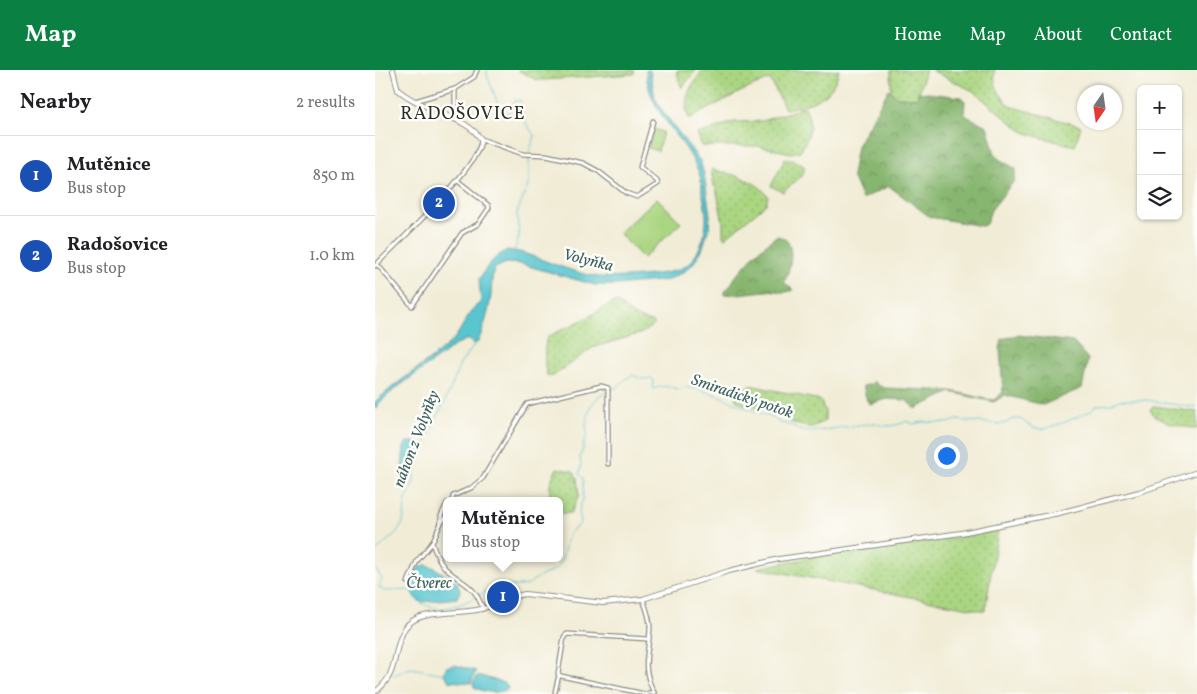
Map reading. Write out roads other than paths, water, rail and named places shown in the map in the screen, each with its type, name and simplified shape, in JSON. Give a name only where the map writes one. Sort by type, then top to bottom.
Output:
[{"type":"street","points":[[393,70],[397,90],[415,101],[469,126],[481,139],[529,154],[546,154],[583,163],[598,171],[625,193],[637,198],[658,184],[640,167],[653,121]]},
{"type":"street","points":[[415,101],[455,89],[474,77],[477,70]]},
{"type":"street","points":[[455,89],[455,118]]},
{"type":"street","points":[[458,180],[488,204],[489,208],[478,224],[463,233],[411,306],[376,265],[458,180],[479,152],[481,139]]},
{"type":"street","points":[[452,497],[471,488],[483,478],[527,404],[601,386],[608,388],[608,464]]},
{"type":"street","points":[[375,692],[390,677],[400,637],[407,626],[427,615],[483,608],[514,596],[525,594],[603,603],[643,599],[729,571],[779,559],[961,533],[1059,513],[1139,492],[1197,472]]},
{"type":"street","points":[[441,523],[443,512]]},
{"type":"street","points":[[408,582],[417,561],[432,543],[443,521]]},
{"type":"street","points":[[432,543],[439,560],[445,568],[471,586],[483,608]]},
{"type":"street","points":[[559,675],[645,694],[654,693],[645,669],[650,625],[643,599]]},
{"type":"street","points":[[555,692],[564,637],[567,634],[648,639]]},
{"type":"water","points":[[646,70],[650,70],[655,98],[700,161],[704,174],[710,215],[709,228],[702,250],[693,264],[685,271],[668,280],[616,285],[595,285],[521,264],[506,263],[495,268],[489,307],[478,342],[473,344],[468,339],[457,344],[395,389],[375,409],[375,402],[377,400],[451,342],[472,311],[481,302],[479,279],[490,263],[507,250],[520,252],[579,273],[599,277],[629,277],[666,273],[682,268],[693,259],[701,245],[706,222],[702,185],[693,160],[653,99],[648,85]]},
{"type":"water","points":[[407,442],[415,442],[420,445],[408,480],[401,477],[404,447]]},
{"type":"water","name":"Čtverec","points":[[426,565],[433,567],[457,582],[460,591],[457,598],[422,602],[416,599],[411,591],[412,578],[418,568]]},
{"type":"water","points":[[455,665],[476,671],[471,683],[449,681],[444,674],[446,667]]},
{"type":"water","points":[[478,675],[504,683],[508,689],[486,692],[478,689],[474,687],[473,683]]},
{"type":"waterway","points":[[487,70],[487,75],[501,112],[504,114],[509,113],[515,101],[520,100],[525,122],[535,136],[529,152]]},
{"type":"waterway","points":[[514,251],[519,237],[517,213],[529,183],[529,156]]},
{"type":"waterway","name":"náhon z Volyňky","points":[[375,552],[402,525],[405,502],[413,484],[425,443],[460,364],[476,343]]},
{"type":"waterway","name":"Smiradický potok","points":[[563,554],[568,536],[581,521],[579,513],[583,500],[583,478],[579,474],[581,467],[580,457],[587,435],[586,423],[590,407],[598,397],[619,386],[632,375],[642,379],[652,378],[654,380],[652,388],[654,389],[662,386],[677,389],[688,387],[699,389],[775,418],[778,422],[793,426],[798,430],[809,432],[875,423],[891,426],[907,421],[913,424],[923,422],[948,423],[957,420],[998,424],[1006,423],[1013,419],[1020,419],[1034,428],[1043,429],[1063,423],[1090,411],[1097,405],[1111,404],[1120,400],[1146,400],[1197,408]]},
{"type":"waterway","name":"Smiradický potok","points":[[375,568],[382,579],[379,587],[384,591],[411,590],[414,596],[425,605],[439,608],[461,604],[496,587],[528,585],[535,579],[555,569],[561,562]]},
{"type":"waterway","points":[[393,675],[411,668],[444,674]]},
{"type":"place","name":"Radošovice","points":[[439,203]]},
{"type":"place","name":"Mutěnice","points":[[503,597]]},
{"type":"district","name":"RADOŠOVICE","points":[[463,114]]},
{"type":"water label","name":"Volyňka","points":[[588,261]]}]
